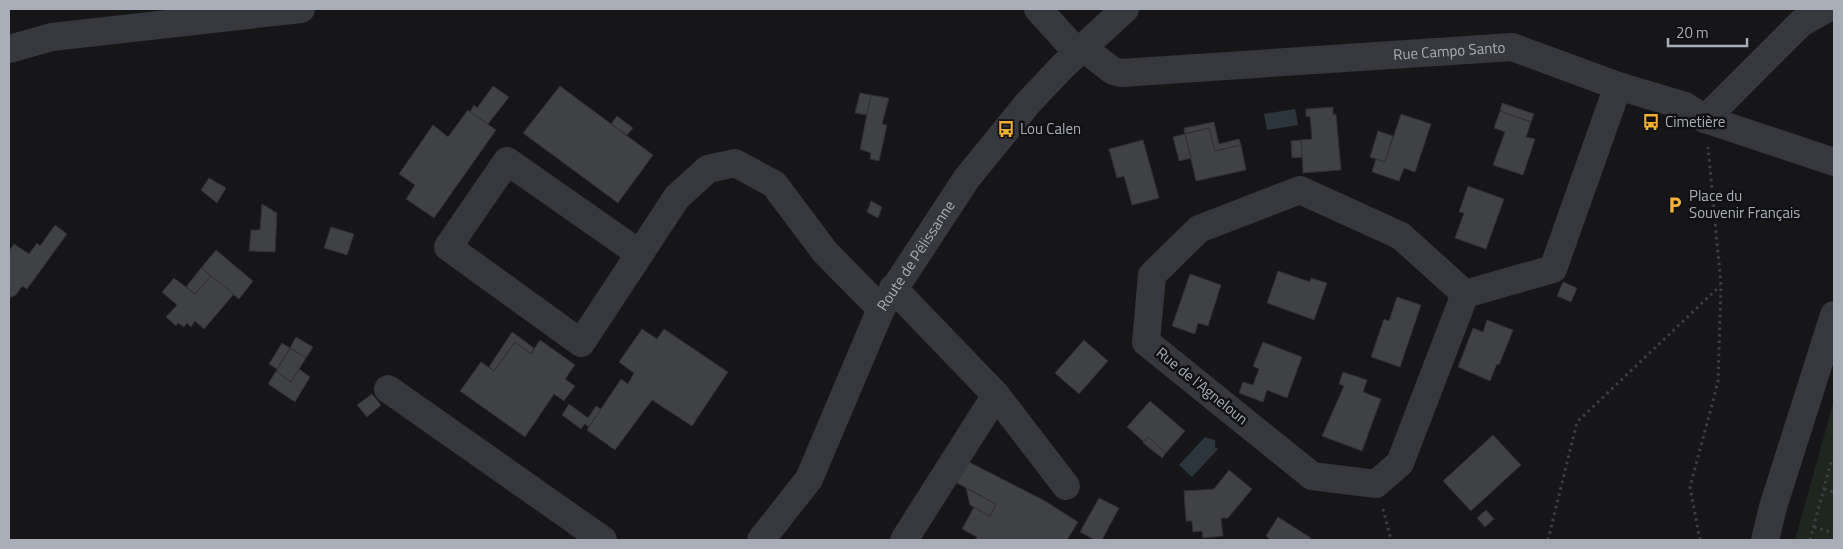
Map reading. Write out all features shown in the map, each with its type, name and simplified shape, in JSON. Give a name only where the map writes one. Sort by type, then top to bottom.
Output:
[{"type":"street","points":[[9,49],[52,37],[300,9]]},
{"type":"street","name":"Rue Campo Santo","points":[[1038,9],[1080,50],[1113,71],[1121,73],[1512,47],[1618,86],[1685,106],[1706,119],[1834,162]]},
{"type":"street","name":"Route de Pélissanne","points":[[761,540],[808,479],[887,298],[967,178],[1028,103],[1080,50],[1125,9]]},
{"type":"street","points":[[1706,119],[1801,23],[1826,9]]},
{"type":"street","points":[[1376,484],[1400,463],[1465,294],[1553,269],[1618,86]]},
{"type":"street","points":[[640,254],[507,161],[448,247],[581,343],[640,254],[677,197],[708,169],[735,163],[774,184],[825,252],[887,298],[996,395],[1066,486]]},
{"type":"street","name":"Rue de l'Agneloun","points":[[1376,484],[1312,476],[1146,342],[1152,275],[1199,229],[1300,190],[1401,236],[1465,294]]},
{"type":"street","points":[[1765,540],[1773,507],[1834,315]]},
{"type":"street","points":[[388,389],[603,540]]},
{"type":"street","points":[[904,540],[996,395]]},
{"type":"path","points":[[1700,540],[1690,488],[1718,382],[1721,285],[1706,119]]},
{"type":"path","points":[[1548,540],[1577,422],[1721,285]]},
{"type":"path","points":[[1810,540],[1831,462],[1834,462]]},
{"type":"path","points":[[1376,484],[1391,540]]},
{"type":"path","points":[[1824,489],[1834,492]]},
{"type":"path","points":[[1814,527],[1834,533]]},
{"type":"shaded area","points":[[1295,109],[1298,125],[1267,130],[1264,114]]},
{"type":"shaded area","points":[[1834,400],[1834,540],[1795,540]]},
{"type":"shaded area","points":[[1205,437],[1215,440],[1215,447],[1218,449],[1192,477],[1179,465]]},
{"type":"building","points":[[493,86],[509,97],[488,124],[470,112],[474,105],[477,108]]},
{"type":"building","points":[[560,86],[653,155],[618,203],[523,133]]},
{"type":"building","points":[[860,93],[871,95],[867,115],[855,113]]},
{"type":"building","points":[[871,95],[889,98],[882,124],[887,125],[879,161],[870,159],[871,153],[860,149]]},
{"type":"building","points":[[1502,103],[1534,114],[1531,122],[1500,111]]},
{"type":"building","points":[[1333,107],[1333,115],[1336,114],[1341,170],[1303,173],[1301,140],[1312,139],[1310,116],[1306,117],[1306,109]]},
{"type":"building","points":[[468,110],[496,130],[434,218],[406,199],[415,185],[399,174],[433,125],[448,137]]},
{"type":"building","points":[[1500,111],[1531,122],[1526,137],[1535,139],[1523,175],[1493,165],[1505,132],[1494,128]]},
{"type":"building","points":[[1401,114],[1431,124],[1415,172],[1404,168],[1399,181],[1372,172],[1376,159],[1385,162]]},
{"type":"building","points":[[617,116],[633,128],[627,135],[611,124]]},
{"type":"building","points":[[1214,122],[1219,144],[1239,139],[1241,145],[1215,151],[1209,128],[1185,134],[1184,128]]},
{"type":"building","points":[[1209,128],[1215,151],[1241,145],[1246,170],[1196,181],[1185,134]]},
{"type":"building","points":[[1378,131],[1393,136],[1385,162],[1370,157]]},
{"type":"building","points":[[1185,134],[1191,158],[1179,161],[1173,137]]},
{"type":"building","points":[[1143,140],[1159,198],[1132,205],[1124,176],[1117,178],[1109,149]]},
{"type":"building","points":[[1301,140],[1302,157],[1292,158],[1291,141]]},
{"type":"building","points":[[209,178],[226,188],[217,203],[201,190]]},
{"type":"building","points":[[1468,186],[1504,199],[1486,249],[1455,238],[1464,213],[1459,212]]},
{"type":"building","points":[[871,201],[882,207],[878,218],[867,212]]},
{"type":"building","points":[[262,204],[277,213],[275,252],[249,251],[251,230],[260,230]]},
{"type":"building","points":[[55,225],[67,234],[27,289],[22,286],[16,295],[9,298],[9,251],[14,244],[29,254],[37,243],[40,246]]},
{"type":"building","points":[[331,227],[354,234],[347,255],[324,248]]},
{"type":"building","points":[[216,250],[253,281],[239,299],[201,268]]},
{"type":"building","points":[[201,268],[211,276],[195,294],[186,287]]},
{"type":"building","points":[[1278,271],[1310,282],[1311,278],[1327,283],[1314,320],[1267,303]]},
{"type":"building","points":[[1190,274],[1221,285],[1208,326],[1198,323],[1195,334],[1172,326]]},
{"type":"building","points":[[211,276],[234,294],[204,329],[195,321],[191,327],[187,323],[184,327],[178,323],[176,326],[166,317],[177,305],[162,292],[174,278],[195,294]]},
{"type":"building","points":[[1563,282],[1577,288],[1571,302],[1557,296]]},
{"type":"building","points":[[1397,297],[1421,305],[1400,367],[1371,357],[1384,319],[1389,321]]},
{"type":"building","points":[[1487,320],[1513,330],[1499,365],[1497,364],[1490,381],[1458,367],[1473,328],[1483,332]]},
{"type":"building","points":[[642,329],[657,339],[664,329],[728,372],[692,426],[652,400],[615,450],[587,430],[621,379],[628,384],[634,373],[619,362]]},
{"type":"building","points":[[512,332],[534,348],[531,354],[515,342],[494,371],[489,367]]},
{"type":"building","points":[[296,337],[313,347],[306,358],[290,348]]},
{"type":"building","points":[[540,340],[575,365],[565,379],[575,386],[564,401],[554,394],[525,437],[460,391],[481,362],[494,371],[515,342],[531,354]]},
{"type":"building","points":[[1084,340],[1108,361],[1079,394],[1055,373]]},
{"type":"building","points":[[1263,342],[1302,357],[1287,398],[1267,390],[1263,402],[1239,393],[1243,382],[1253,385],[1259,369],[1253,366]]},
{"type":"building","points":[[282,343],[290,348],[277,369],[269,364]]},
{"type":"building","points":[[290,348],[306,358],[291,382],[276,371]]},
{"type":"building","points":[[299,369],[310,377],[295,402],[268,384],[276,371],[291,382]]},
{"type":"building","points":[[1343,372],[1367,380],[1363,392],[1381,399],[1362,451],[1322,436],[1344,386],[1339,384]]},
{"type":"building","points":[[372,394],[381,405],[367,417],[357,405]]},
{"type":"building","points":[[1150,401],[1185,431],[1166,453],[1148,437],[1144,442],[1127,427]]},
{"type":"building","points":[[569,404],[588,418],[596,406],[601,409],[589,427],[585,424],[581,429],[562,415]]},
{"type":"building","points":[[1493,435],[1521,465],[1471,511],[1443,481]]},
{"type":"building","points":[[1148,437],[1166,453],[1162,458],[1143,443]]},
{"type":"building","points":[[969,462],[1045,501],[1078,522],[1067,540],[975,540],[977,537],[962,529],[974,507],[990,516],[996,504],[957,483]]},
{"type":"building","points":[[1229,470],[1252,489],[1228,518],[1221,518],[1223,536],[1203,538],[1202,531],[1193,532],[1192,521],[1186,521],[1184,491],[1214,489]]},
{"type":"building","points":[[966,488],[996,504],[990,516],[970,505]]},
{"type":"building","points":[[1099,498],[1119,508],[1102,540],[1095,540],[1080,532]]},
{"type":"building","points":[[1486,510],[1494,519],[1485,527],[1477,518]]},
{"type":"building","points":[[1278,517],[1311,538],[1309,540],[1268,540],[1269,538],[1266,536]]},
{"type":"place","name":"Cimetière","points":[[1651,122]]},
{"type":"place","name":"Lou Calen","points":[[1006,129]]},
{"type":"place","name":"Place du Souvenir Français","points":[[1675,205]]}]
